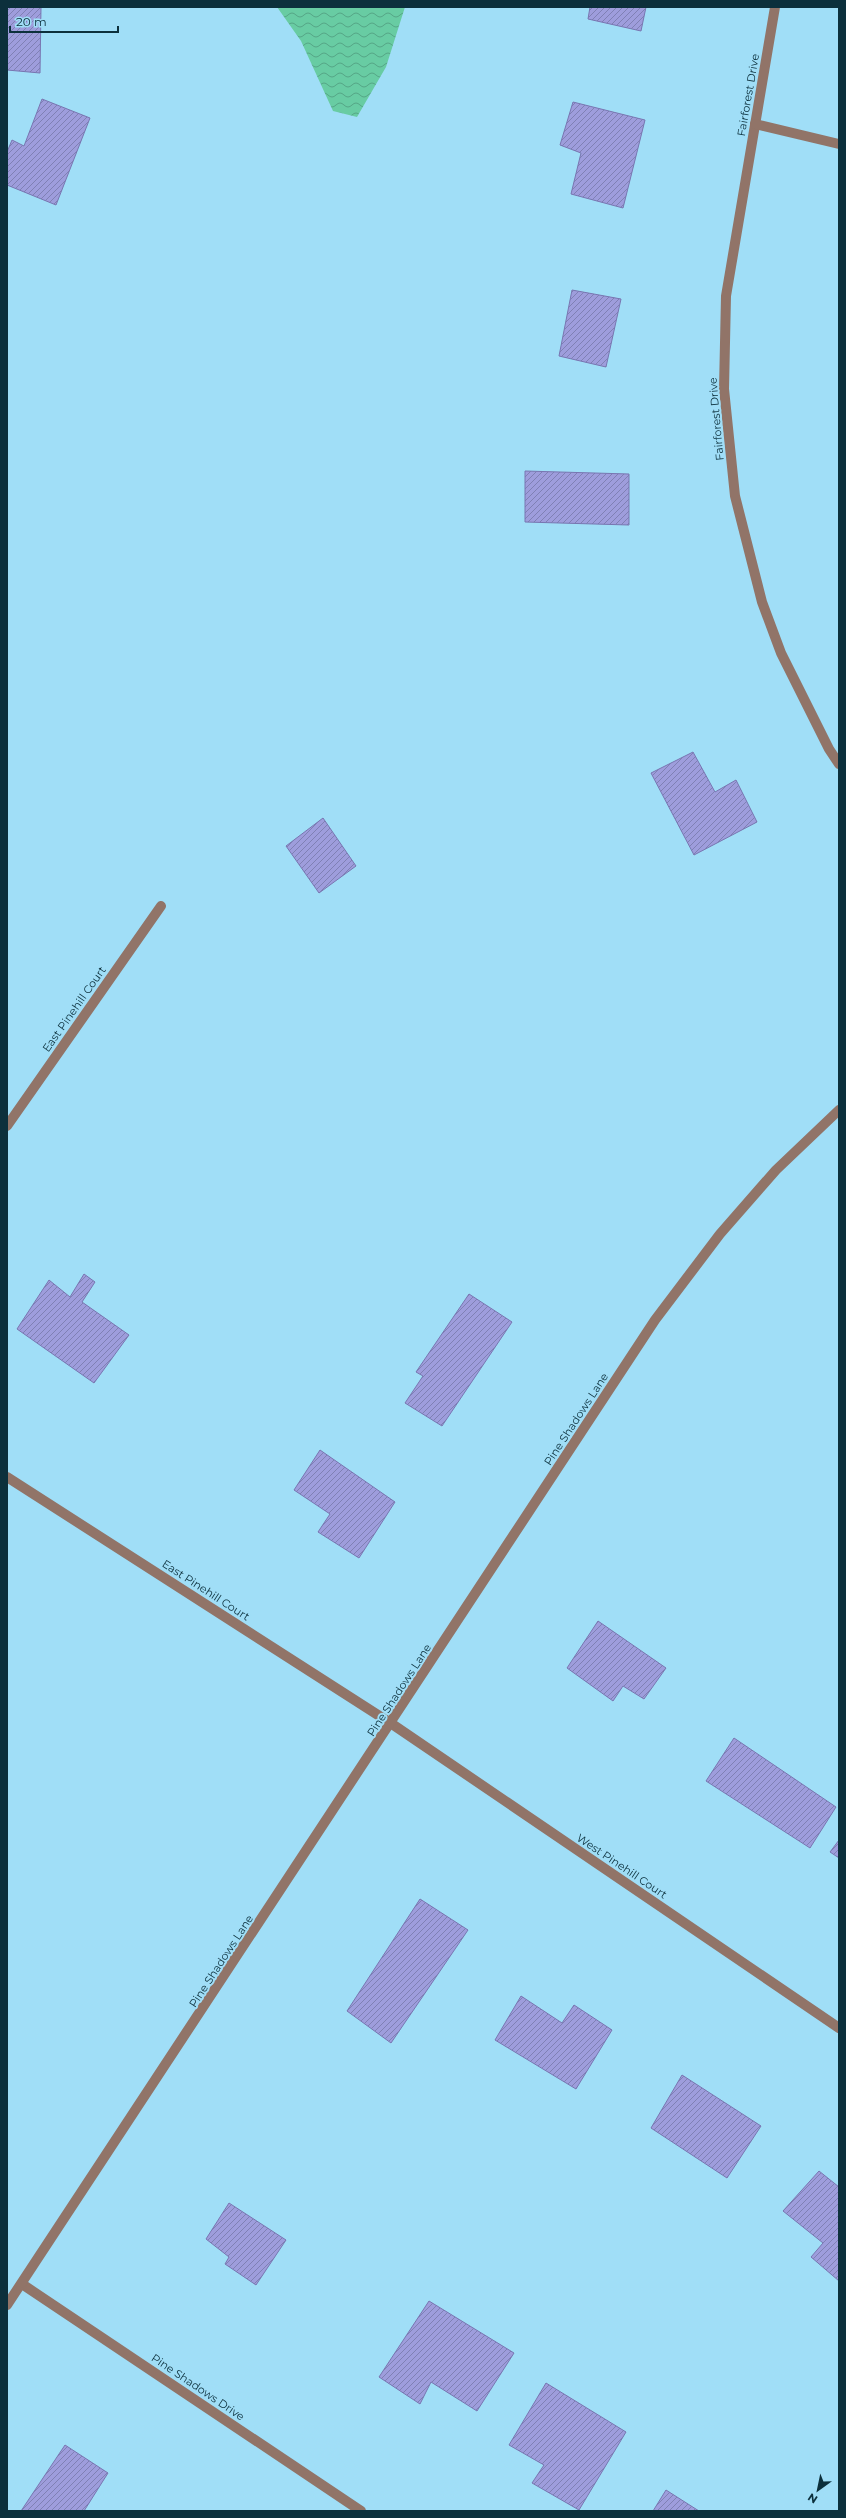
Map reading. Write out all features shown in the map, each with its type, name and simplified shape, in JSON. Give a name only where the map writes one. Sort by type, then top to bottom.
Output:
[{"type":"street","name":"Fairforest Drive","points":[[775,7],[726,296],[724,389],[735,496],[762,602],[780,653],[829,749],[839,764]]},
{"type":"street","points":[[755,124],[839,144]]},
{"type":"street","name":"East Pinehill Court","points":[[7,1126],[161,906]]},
{"type":"street","name":"Pine Shadows Lane","points":[[7,2305],[392,1724],[655,1320],[720,1234],[770,1176],[839,1110]]},
{"type":"street","name":"East Pinehill Court","points":[[7,1477],[392,1724]]},
{"type":"street","name":"West Pinehill Court","points":[[392,1724],[839,2028]]},
{"type":"street","name":"Pine Shadows Drive","points":[[22,2284],[361,2511]]},
{"type":"water","points":[[277,7],[405,7],[386,67],[357,117],[333,111],[301,41]]},
{"type":"building","points":[[7,7],[41,7],[40,73],[7,70]]},
{"type":"building","points":[[590,7],[646,7],[641,31],[588,19]]},
{"type":"building","points":[[42,99],[90,118],[56,205],[7,185],[7,152],[12,140],[24,146]]},
{"type":"building","points":[[573,102],[645,120],[623,208],[571,194],[581,153],[560,145]]},
{"type":"building","points":[[572,290],[621,299],[606,367],[559,356]]},
{"type":"building","points":[[525,471],[629,474],[629,525],[525,522]]},
{"type":"building","points":[[693,752],[715,792],[736,780],[757,822],[694,855],[651,773]]},
{"type":"building","points":[[323,818],[356,866],[319,893],[286,846]]},
{"type":"building","points":[[84,1274],[95,1282],[82,1302],[129,1335],[94,1383],[17,1329],[49,1280],[70,1297]]},
{"type":"building","points":[[469,1294],[512,1322],[442,1426],[405,1403],[423,1376],[416,1372]]},
{"type":"building","points":[[320,1450],[395,1502],[359,1558],[318,1532],[330,1514],[294,1490]]},
{"type":"building","points":[[598,1621],[666,1668],[644,1699],[623,1686],[613,1701],[567,1668]]},
{"type":"building","points":[[734,1738],[836,1807],[810,1848],[706,1781]]},
{"type":"building","points":[[839,1840],[839,1858],[830,1852]]},
{"type":"building","points":[[420,1899],[468,1930],[391,2043],[347,2011]]},
{"type":"building","points":[[521,1996],[562,2023],[574,2005],[612,2030],[576,2089],[495,2040]]},
{"type":"building","points":[[682,2075],[761,2126],[727,2178],[651,2128]]},
{"type":"building","points":[[819,2171],[839,2187],[839,2281],[811,2257],[823,2243],[783,2211]]},
{"type":"building","points":[[229,2203],[286,2240],[256,2285],[225,2264],[229,2257],[206,2239]]},
{"type":"building","points":[[429,2301],[514,2353],[477,2411],[431,2382],[420,2404],[379,2377]]},
{"type":"building","points":[[546,2383],[626,2432],[579,2510],[532,2483],[544,2465],[509,2445]]},
{"type":"building","points":[[65,2445],[108,2473],[84,2511],[21,2511]]},
{"type":"building","points":[[666,2490],[699,2511],[653,2511]]}]
